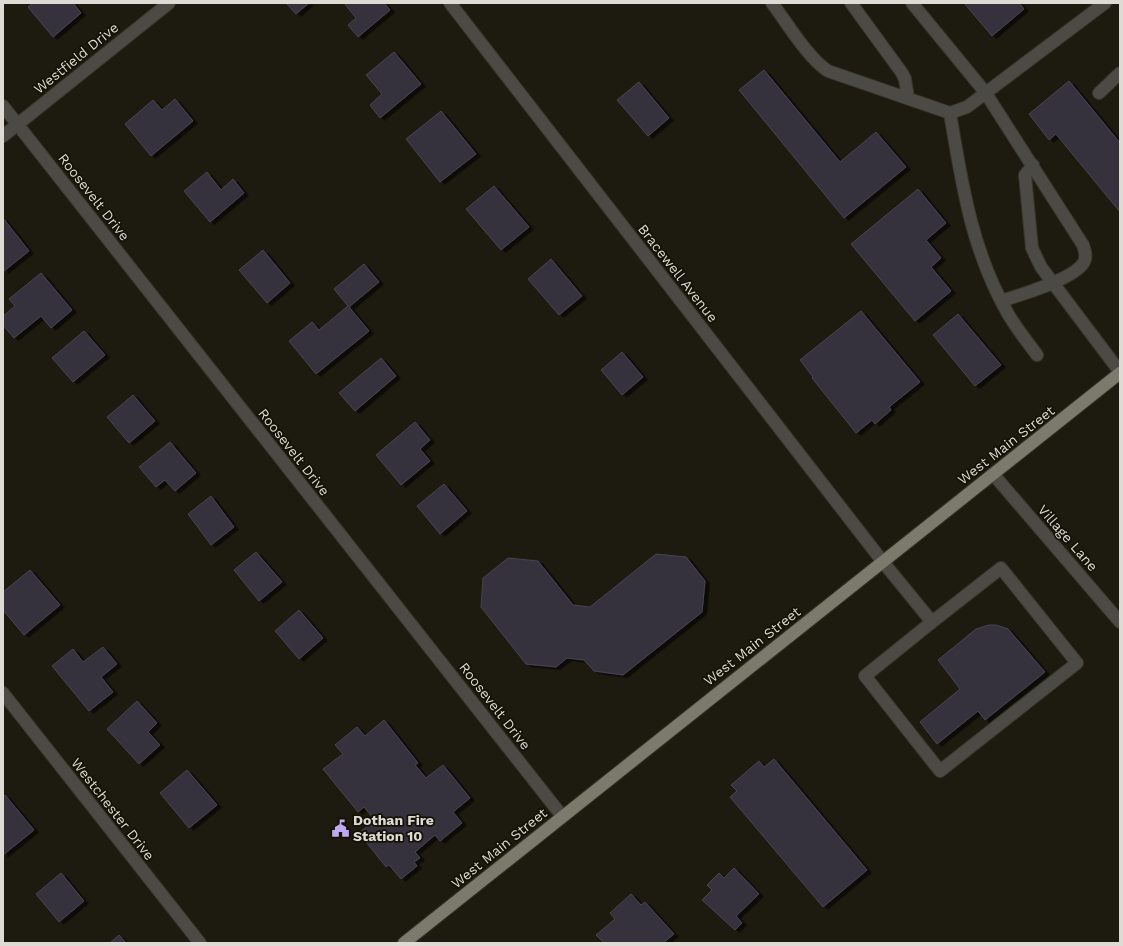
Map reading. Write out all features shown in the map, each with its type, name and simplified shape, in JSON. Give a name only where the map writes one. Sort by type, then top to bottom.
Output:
[{"type":"main road","name":"West Main Street","points":[[404,943],[1120,372]]},
{"type":"street","name":"Westfield Drive","points":[[3,136],[169,3]]},
{"type":"street","name":"Bracewell Avenue","points":[[450,3],[882,562],[932,622]]},
{"type":"street","points":[[772,3],[820,66],[828,71],[950,113],[967,107],[1105,3]]},
{"type":"street","points":[[851,3],[902,73],[905,79],[908,98]]},
{"type":"street","points":[[912,3],[985,92],[1083,245],[1086,254],[1085,262],[1079,269],[1052,283],[1001,301]]},
{"type":"street","points":[[1098,93],[1120,73]]},
{"type":"street","name":"Roosevelt Drive","points":[[3,106],[562,816]]},
{"type":"street","points":[[950,113],[965,203],[980,255],[1007,314],[1037,355]]},
{"type":"street","points":[[1033,165],[1025,175],[1032,248],[1041,267],[1052,283],[1120,372]]},
{"type":"street","name":"Village Lane","points":[[993,474],[1120,622]]},
{"type":"street","points":[[1001,568],[1076,663],[940,771],[865,676],[932,622],[1001,568]]},
{"type":"street","name":"Westchester Drive","points":[[3,693],[200,943]]},
{"type":"building","points":[[33,3],[73,3],[81,13],[53,37],[28,7]]},
{"type":"building","points":[[286,3],[309,3],[296,14]]},
{"type":"building","points":[[344,3],[384,3],[390,10],[358,37],[348,25],[356,18]]},
{"type":"building","points":[[964,3],[1019,3],[1024,9],[992,36]]},
{"type":"building","points":[[394,52],[421,84],[380,118],[370,105],[382,94],[366,75]]},
{"type":"building","points":[[764,70],[840,162],[876,132],[906,167],[844,218],[739,90]]},
{"type":"building","points":[[1069,81],[1120,143],[1120,212],[1056,134],[1049,140],[1029,114]]},
{"type":"building","points":[[639,82],[669,118],[648,136],[617,100]]},
{"type":"building","points":[[175,99],[193,121],[151,156],[125,124],[153,100],[162,110]]},
{"type":"building","points":[[441,111],[476,154],[440,182],[406,139]]},
{"type":"building","points":[[207,172],[221,190],[233,179],[244,193],[210,222],[184,191]]},
{"type":"building","points":[[494,186],[529,227],[501,250],[466,209]]},
{"type":"building","points":[[918,189],[946,223],[926,240],[941,258],[931,267],[951,291],[915,321],[851,244]]},
{"type":"building","points":[[3,218],[29,251],[4,271],[3,269]]},
{"type":"building","points":[[263,250],[290,283],[267,303],[239,270]]},
{"type":"building","points":[[551,259],[582,296],[559,315],[528,279]]},
{"type":"building","points":[[364,264],[379,282],[349,307],[369,331],[316,374],[289,341],[312,322],[319,330],[348,306],[334,289]]},
{"type":"building","points":[[41,273],[72,310],[51,328],[41,316],[14,338],[3,325],[3,316],[15,306],[9,299]]},
{"type":"building","points":[[861,311],[920,382],[889,407],[891,410],[875,424],[872,420],[856,433],[812,378],[813,377],[800,360]]},
{"type":"building","points":[[958,314],[1001,365],[975,386],[933,335]]},
{"type":"building","points":[[84,331],[105,355],[73,382],[52,358]]},
{"type":"building","points":[[622,352],[643,377],[622,395],[601,370]]},
{"type":"building","points":[[381,358],[396,376],[355,411],[339,393]]},
{"type":"building","points":[[133,395],[155,421],[129,443],[107,417]]},
{"type":"building","points":[[415,422],[430,440],[420,449],[430,461],[401,485],[376,455]]},
{"type":"building","points":[[170,442],[196,473],[175,491],[165,480],[156,487],[139,467]]},
{"type":"building","points":[[444,484],[467,511],[440,534],[417,506]]},
{"type":"building","points":[[211,496],[234,527],[211,545],[188,514]]},
{"type":"building","points":[[256,552],[282,582],[259,601],[234,570]]},
{"type":"building","points":[[656,554],[686,557],[705,581],[702,612],[623,675],[594,671],[584,660],[567,658],[556,667],[526,664],[481,607],[483,578],[508,558],[538,561],[573,605],[590,607]]},
{"type":"building","points":[[30,570],[60,605],[24,635],[3,610],[3,592]]},
{"type":"building","points":[[299,610],[323,638],[299,659],[275,631]]},
{"type":"building","points":[[989,625],[996,625],[1008,629],[1045,672],[985,720],[978,711],[937,744],[920,722],[960,689],[938,660],[976,629]]},
{"type":"building","points":[[103,647],[117,664],[101,677],[113,692],[89,711],[52,666],[73,649],[83,662]]},
{"type":"building","points":[[137,701],[157,723],[148,732],[160,745],[139,764],[107,729]]},
{"type":"building","points":[[384,720],[418,763],[415,765],[426,778],[443,765],[470,798],[453,812],[462,823],[440,841],[435,835],[415,852],[420,858],[414,862],[417,866],[401,879],[389,865],[386,867],[359,833],[375,820],[364,807],[358,812],[323,769],[343,754],[335,745],[357,727],[365,736]]},
{"type":"building","points":[[774,759],[867,870],[823,907],[730,797],[737,791],[731,785],[759,761],[764,767]]},
{"type":"building","points":[[187,770],[217,805],[189,828],[160,793]]},
{"type":"building","points":[[5,795],[34,830],[3,855],[3,797]]},
{"type":"building","points":[[734,868],[759,894],[736,916],[742,923],[735,930],[702,900],[712,890],[707,885],[719,873],[724,878]]},
{"type":"building","points":[[61,873],[84,901],[59,922],[36,894]]},
{"type":"building","points":[[631,894],[641,905],[645,902],[674,934],[663,943],[604,943],[596,935],[615,919],[610,913]]},
{"type":"building","points":[[119,935],[126,943],[110,943]]},
{"type":"place","name":"Dothan Fire Station 10","points":[[340,828]]}]
